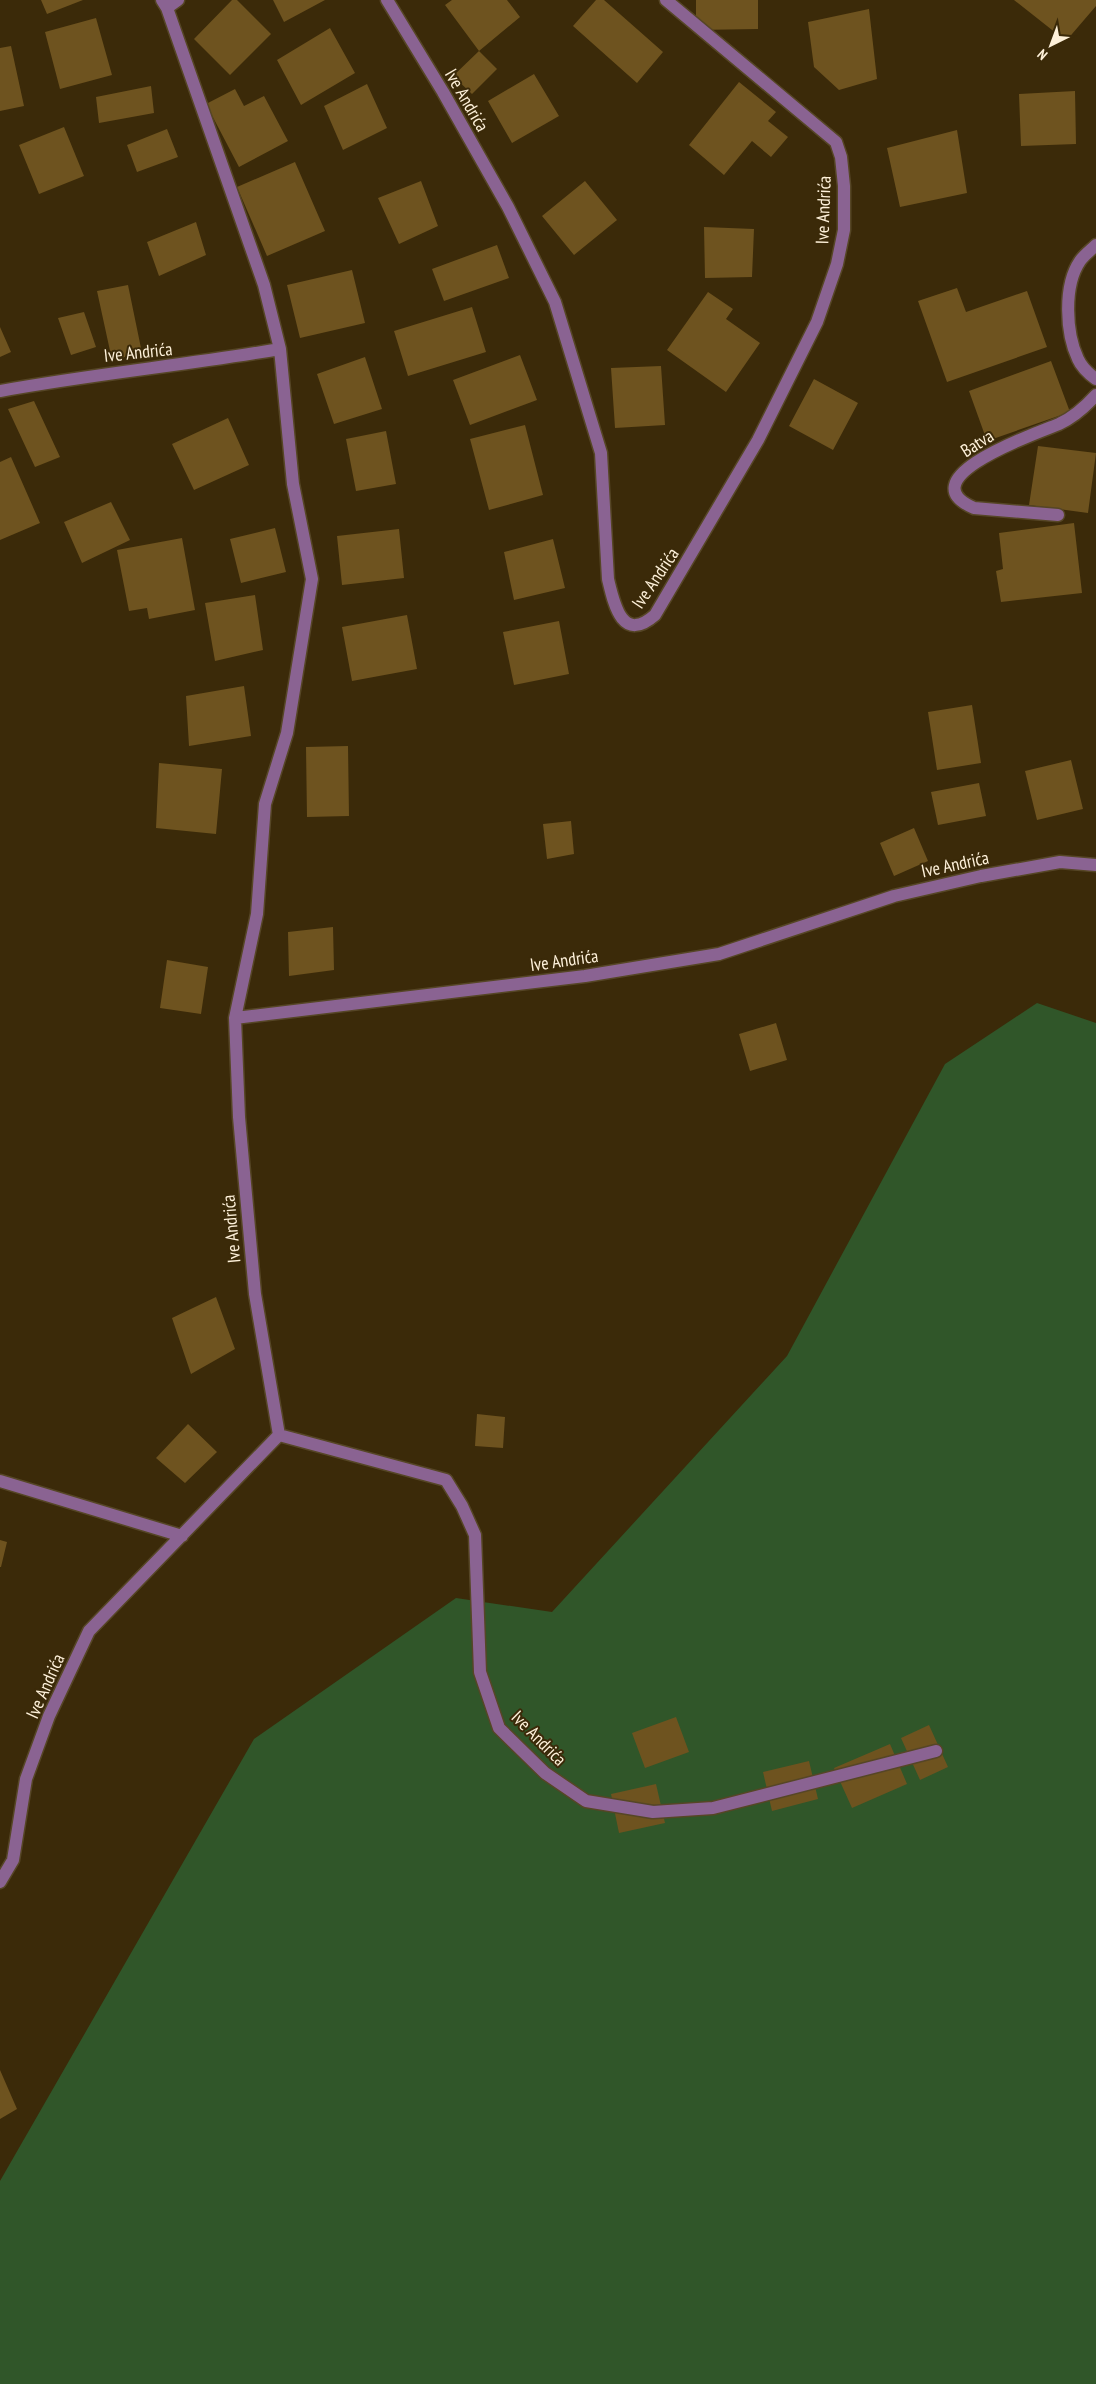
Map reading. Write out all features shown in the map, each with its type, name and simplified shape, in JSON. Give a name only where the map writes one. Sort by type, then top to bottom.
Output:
[{"type":"street","name":"Ive Andrića","points":[[178,0],[164,4],[264,286],[280,349],[292,484],[312,579],[287,733],[265,804],[257,914],[235,1018],[238,1117],[255,1294],[279,1435]]},
{"type":"street","name":"Ive Andrića","points":[[387,0],[443,92],[508,207],[555,302],[601,453],[608,579],[617,613],[628,624],[637,626],[646,623],[655,615],[758,440],[816,322],[837,264],[844,230],[844,186],[841,157],[836,142],[666,0]]},
{"type":"street","points":[[1096,245],[1079,262],[1075,271],[1069,307],[1073,345],[1078,361],[1096,379]]},
{"type":"street","name":"Ive Andrića","points":[[0,391],[78,377],[190,364],[280,349]]},
{"type":"street","name":"Batva","points":[[1058,515],[974,508],[962,502],[956,493],[956,485],[965,470],[978,461],[1008,444],[1061,423],[1096,395]]},
{"type":"street","name":"Ive Andrića","points":[[235,1018],[585,976],[719,954],[903,894],[981,876],[1060,862],[1096,865]]},
{"type":"street","name":"Ive Andrića","points":[[0,1882],[13,1860],[26,1779],[49,1716],[89,1632],[279,1435]]},
{"type":"street","name":"Ive Andrića","points":[[279,1435],[446,1480],[462,1506],[475,1535],[480,1672],[499,1728],[545,1773],[586,1801],[653,1812],[713,1808],[936,1751]]},
{"type":"street","points":[[0,1481],[182,1536]]},
{"type":"green space","points":[[1037,1003],[1096,1023],[1096,2384],[0,2384],[0,2181],[254,1739],[456,1598],[552,1612],[787,1356],[945,1064]]},
{"type":"building","points":[[41,0],[83,0],[47,14]]},
{"type":"building","points":[[232,0],[237,0],[271,34],[230,75],[194,39]]},
{"type":"building","points":[[273,0],[325,0],[284,22]]},
{"type":"building","points":[[452,0],[507,0],[520,17],[479,51],[445,5]]},
{"type":"building","points":[[596,0],[604,0],[663,52],[637,83],[573,26]]},
{"type":"building","points":[[696,0],[758,0],[758,29],[696,30]]},
{"type":"building","points":[[1014,0],[1096,0],[1096,6],[1066,41]]},
{"type":"building","points":[[869,9],[877,79],[839,90],[814,67],[808,22]]},
{"type":"building","points":[[96,18],[112,75],[60,89],[45,32]]},
{"type":"building","points":[[330,28],[355,73],[301,105],[277,60]]},
{"type":"building","points":[[11,46],[24,106],[0,111],[0,48]]},
{"type":"building","points":[[479,51],[497,69],[472,94],[453,76]]},
{"type":"building","points":[[534,74],[559,116],[512,143],[488,101]]},
{"type":"building","points":[[739,82],[776,112],[768,121],[788,137],[771,157],[752,141],[724,175],[689,145]]},
{"type":"building","points":[[367,84],[387,128],[343,150],[324,106]]},
{"type":"building","points":[[151,86],[154,113],[99,123],[96,97]]},
{"type":"building","points":[[235,89],[244,106],[264,96],[288,141],[239,167],[206,104]]},
{"type":"building","points":[[1075,91],[1076,144],[1021,146],[1019,94]]},
{"type":"building","points":[[64,127],[84,176],[39,194],[19,145]]},
{"type":"building","points":[[167,129],[178,157],[137,172],[127,145]]},
{"type":"building","points":[[957,130],[967,193],[900,207],[887,148]]},
{"type":"building","points":[[295,162],[325,231],[267,256],[237,187]]},
{"type":"building","points":[[421,181],[438,226],[399,244],[378,198]]},
{"type":"building","points":[[585,181],[617,220],[574,255],[542,216]]},
{"type":"building","points":[[196,222],[206,255],[159,276],[147,242]]},
{"type":"building","points":[[704,227],[754,229],[752,277],[705,278]]},
{"type":"building","points":[[497,245],[509,278],[444,301],[432,269]]},
{"type":"building","points":[[352,270],[365,323],[300,338],[287,285]]},
{"type":"building","points":[[128,285],[142,353],[112,360],[97,291]]},
{"type":"building","points":[[957,288],[966,312],[1027,291],[1047,347],[947,382],[918,301]]},
{"type":"building","points":[[708,292],[733,309],[726,319],[760,343],[726,392],[667,350]]},
{"type":"building","points":[[472,307],[486,352],[408,376],[394,331]]},
{"type":"building","points":[[84,312],[96,347],[71,355],[58,318]]},
{"type":"building","points":[[0,327],[11,352],[0,357]]},
{"type":"building","points":[[520,355],[537,400],[470,425],[453,380]]},
{"type":"building","points":[[365,357],[382,409],[334,424],[317,374]]},
{"type":"building","points":[[1051,361],[1070,412],[987,441],[969,391]]},
{"type":"building","points":[[661,366],[665,425],[615,428],[611,368]]},
{"type":"building","points":[[814,379],[858,403],[833,450],[789,426]]},
{"type":"building","points":[[34,401],[60,457],[35,467],[8,409]]},
{"type":"building","points":[[228,418],[249,465],[194,490],[172,444]]},
{"type":"building","points":[[525,425],[543,495],[489,510],[470,439]]},
{"type":"building","points":[[386,431],[396,484],[356,491],[346,439]]},
{"type":"building","points":[[1038,446],[1096,453],[1088,513],[1029,505]]},
{"type":"building","points":[[11,457],[40,523],[0,540],[0,462]]},
{"type":"building","points":[[111,502],[130,540],[82,563],[64,522]]},
{"type":"building","points":[[1074,523],[1082,593],[1001,602],[996,571],[1003,569],[999,533]]},
{"type":"building","points":[[275,528],[286,572],[241,583],[230,539]]},
{"type":"building","points":[[399,529],[404,578],[342,585],[337,536]]},
{"type":"building","points":[[182,538],[195,610],[149,619],[147,608],[129,611],[117,550]]},
{"type":"building","points":[[553,539],[565,588],[514,600],[504,552]]},
{"type":"building","points":[[255,595],[263,650],[215,661],[205,603]]},
{"type":"building","points":[[407,615],[417,669],[352,681],[342,627]]},
{"type":"building","points":[[559,621],[569,674],[514,685],[503,632]]},
{"type":"building","points":[[244,686],[251,736],[189,746],[186,696]]},
{"type":"building","points":[[972,705],[981,763],[937,770],[928,712]]},
{"type":"building","points":[[348,746],[349,816],[307,817],[306,747]]},
{"type":"building","points":[[1071,760],[1083,809],[1037,820],[1025,771]]},
{"type":"building","points":[[159,763],[222,769],[216,834],[156,828]]},
{"type":"building","points":[[979,783],[986,816],[938,825],[931,792]]},
{"type":"building","points":[[571,821],[574,854],[547,859],[543,824]]},
{"type":"building","points":[[914,828],[928,861],[894,876],[880,843]]},
{"type":"building","points":[[333,927],[334,970],[289,976],[288,932]]},
{"type":"building","points":[[167,960],[208,967],[201,1014],[160,1008]]},
{"type":"building","points":[[776,1023],[787,1060],[750,1071],[739,1034]]},
{"type":"building","points":[[216,1297],[235,1349],[191,1374],[172,1318]]},
{"type":"building","points":[[477,1414],[505,1417],[503,1448],[475,1446]]},
{"type":"building","points":[[188,1424],[217,1452],[185,1483],[156,1458]]},
{"type":"building","points":[[0,1540],[7,1542],[1,1567],[0,1567]]},
{"type":"building","points":[[676,1717],[689,1752],[645,1768],[632,1733]]},
{"type":"building","points":[[929,1725],[948,1767],[920,1780],[901,1738]]},
{"type":"building","points":[[890,1744],[907,1784],[852,1808],[834,1768]]},
{"type":"building","points":[[809,1761],[818,1799],[772,1811],[763,1772]]},
{"type":"building","points":[[656,1784],[665,1823],[619,1833],[611,1794]]},
{"type":"building","points":[[0,2070],[17,2109],[0,2119]]}]
